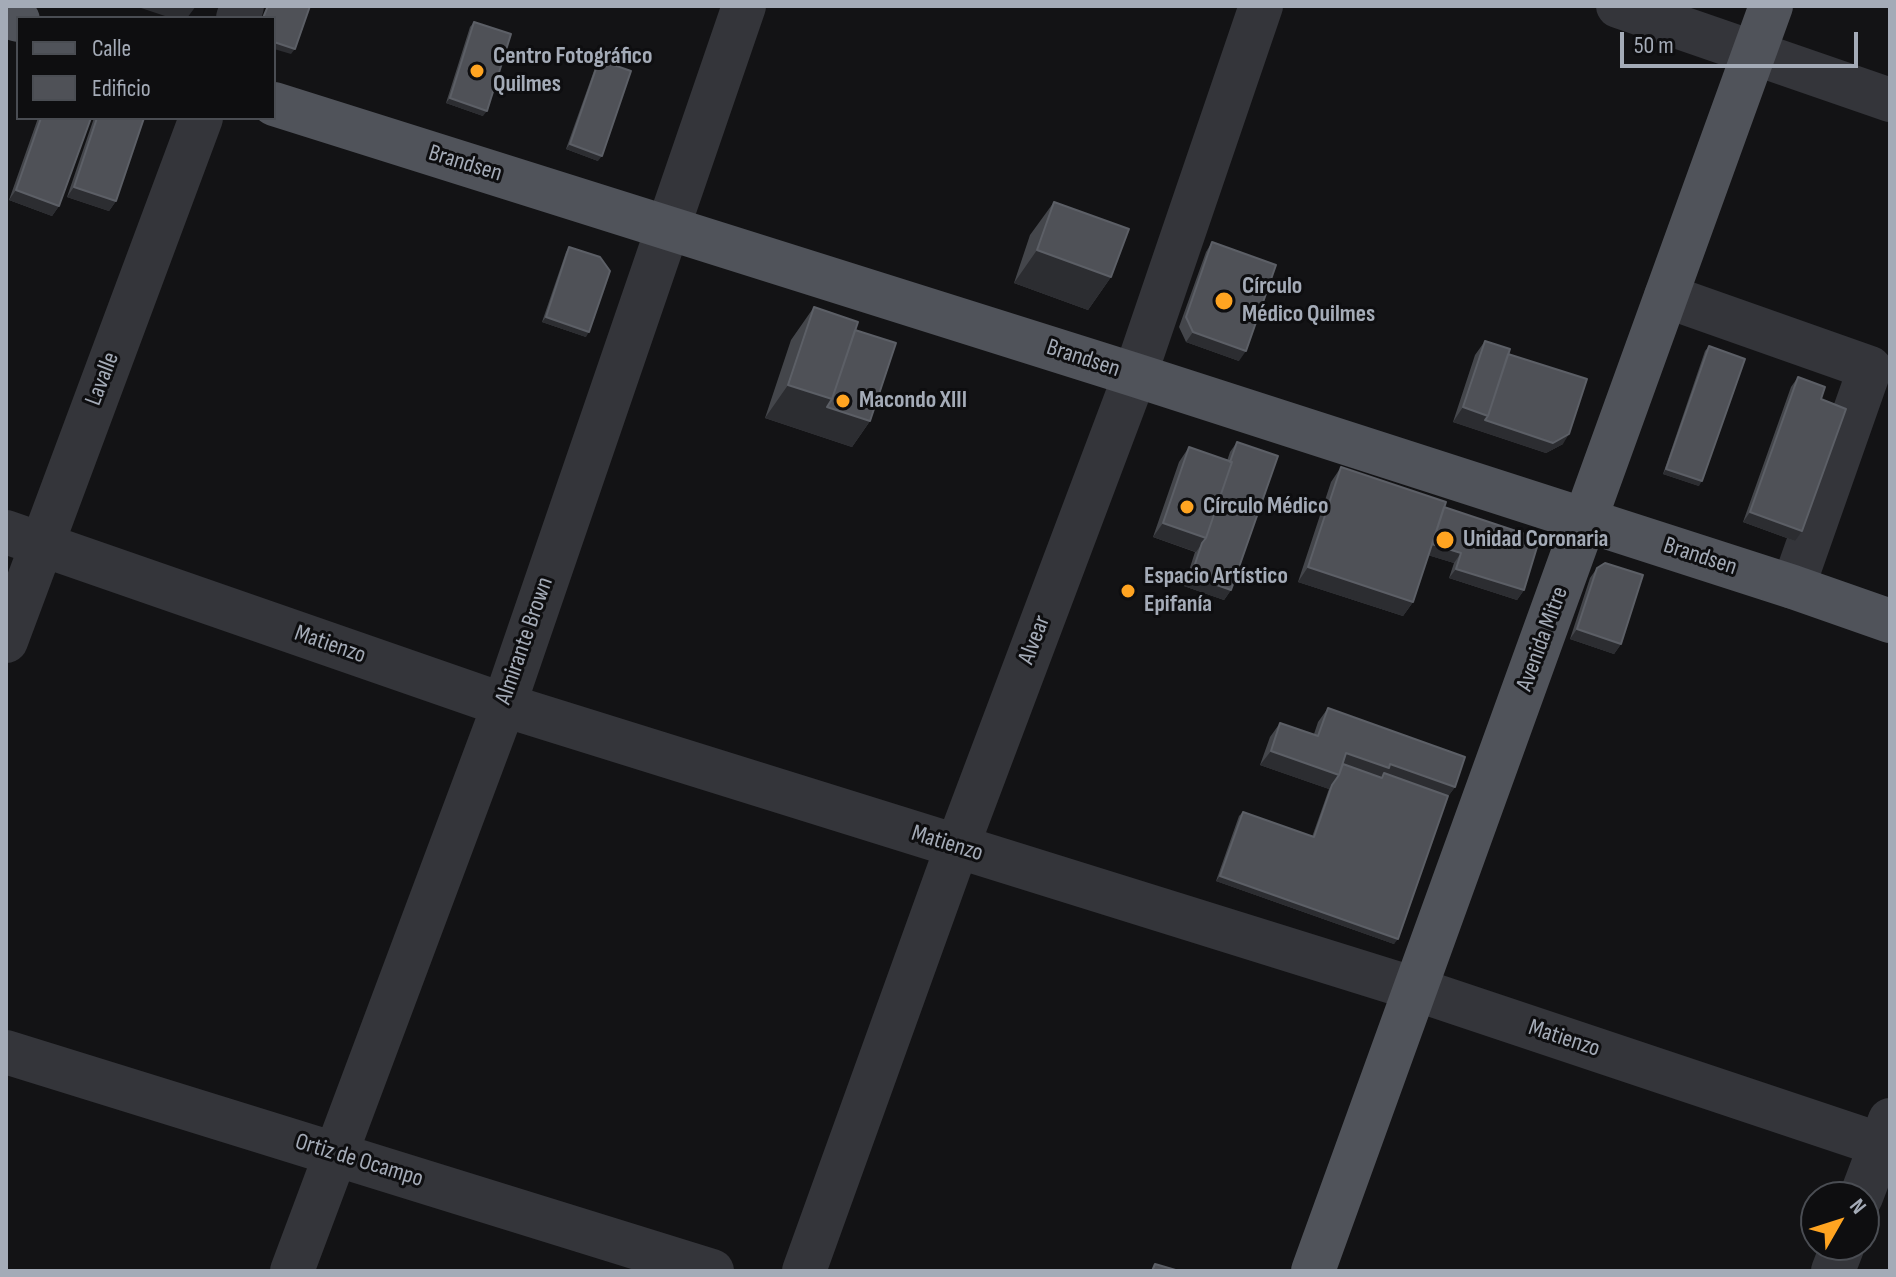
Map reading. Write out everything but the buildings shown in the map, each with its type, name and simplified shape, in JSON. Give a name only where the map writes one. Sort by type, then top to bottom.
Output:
[{"type":"main road","name":"Avenida Mitre","points":[[1313,1271],[1771,6]]},
{"type":"main road","name":"Brandsen","points":[[276,105],[1135,375],[1890,621]]},
{"type":"street","name":"Almirante Brown","points":[[292,1271],[504,705],[744,6]]},
{"type":"street","name":"Alvear","points":[[804,1271],[957,847],[1135,375],[1261,6]]},
{"type":"street","points":[[1618,6],[1890,100]]},
{"type":"street","name":"Lavalle","points":[[6,641],[24,538],[200,120]]},
{"type":"street","points":[[1666,296],[1870,368],[1793,587]]},
{"type":"street","name":"Matienzo","points":[[24,538],[504,705],[1887,1137]]},
{"type":"street","name":"Ortiz de Ocampo","points":[[6,1052],[712,1271]]},
{"type":"street","points":[[1868,1181],[1887,1137]]},
{"type":"place","name":"Centro Fotográfico Quilmes","points":[[477,71]]},
{"type":"place","name":"Círculo Médico Quilmes","points":[[1224,301]]},
{"type":"place","name":"Macondo XIII","points":[[843,401]]},
{"type":"place","name":"Círculo Médico","points":[[1187,507]]},
{"type":"place","name":"Unidad Coronaria","points":[[1445,540]]},
{"type":"place","name":"Espacio Artístico Epifanía","points":[[1128,591]]}]
